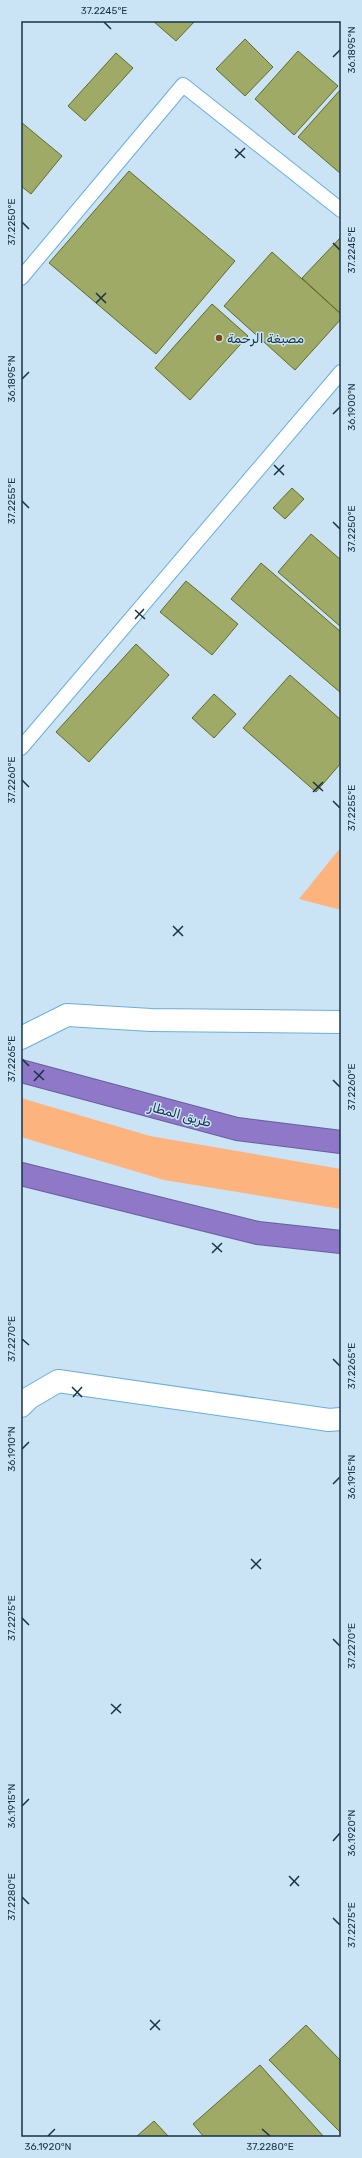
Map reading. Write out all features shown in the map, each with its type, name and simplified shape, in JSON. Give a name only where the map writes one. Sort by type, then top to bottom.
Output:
[{"type":"highway","name":"طريق المطار","points":[[21,1071],[237,1129],[341,1142]]},
{"type":"highway","points":[[21,1174],[341,1254]]},
{"type":"highway","points":[[258,1233],[341,1242]]},
{"type":"street","points":[[21,1038],[67,1015],[151,1020],[341,1022]]},
{"type":"street","points":[[24,1400],[58,1381],[329,1420],[341,1419]]},
{"type":"lane","points":[[21,278],[183,84],[341,210]]},
{"type":"lane","points":[[21,748],[341,372]]},
{"type":"shaded area","points":[[341,847],[341,910],[299,899]]},
{"type":"shaded area","points":[[21,1098],[150,1136],[341,1169],[341,1209],[164,1180],[21,1137]]},
{"type":"building","points":[[153,21],[195,21],[176,41]]},
{"type":"building","points":[[245,39],[273,67],[245,96],[216,69]]},
{"type":"building","points":[[298,51],[338,86],[294,135],[255,99]]},
{"type":"building","points":[[116,53],[133,68],[85,121],[68,106]]},
{"type":"building","points":[[341,89],[341,174],[298,137]]},
{"type":"building","points":[[21,122],[62,156],[31,194],[21,186]]},
{"type":"building","points":[[129,171],[235,261],[156,354],[49,263]]},
{"type":"building","points":[[341,237],[341,314],[302,278]]},
{"type":"building","points":[[272,252],[341,314],[341,319],[295,370],[224,306]]},
{"type":"building","points":[[212,304],[248,336],[190,400],[155,368]]},
{"type":"building","points":[[292,488],[304,499],[285,519],[273,508]]},
{"type":"building","points":[[311,534],[341,560],[341,627],[278,572]]},
{"type":"building","points":[[261,563],[341,632],[341,693],[231,599]]},
{"type":"building","points":[[186,581],[238,624],[212,655],[160,612]]},
{"type":"building","points":[[136,644],[169,675],[89,762],[56,732]]},
{"type":"building","points":[[290,675],[341,720],[341,763],[316,792],[243,728]]},
{"type":"building","points":[[214,694],[236,714],[214,738],[192,718]]},
{"type":"building","points":[[306,2025],[341,2061],[341,2133],[269,2060]]},
{"type":"building","points":[[260,2065],[324,2137],[204,2137],[193,2124]]},
{"type":"building","points":[[154,2121],[169,2137],[136,2137]]},
{"type":"place","name":"مصبغة الرحمة","points":[[219,338]]}]
